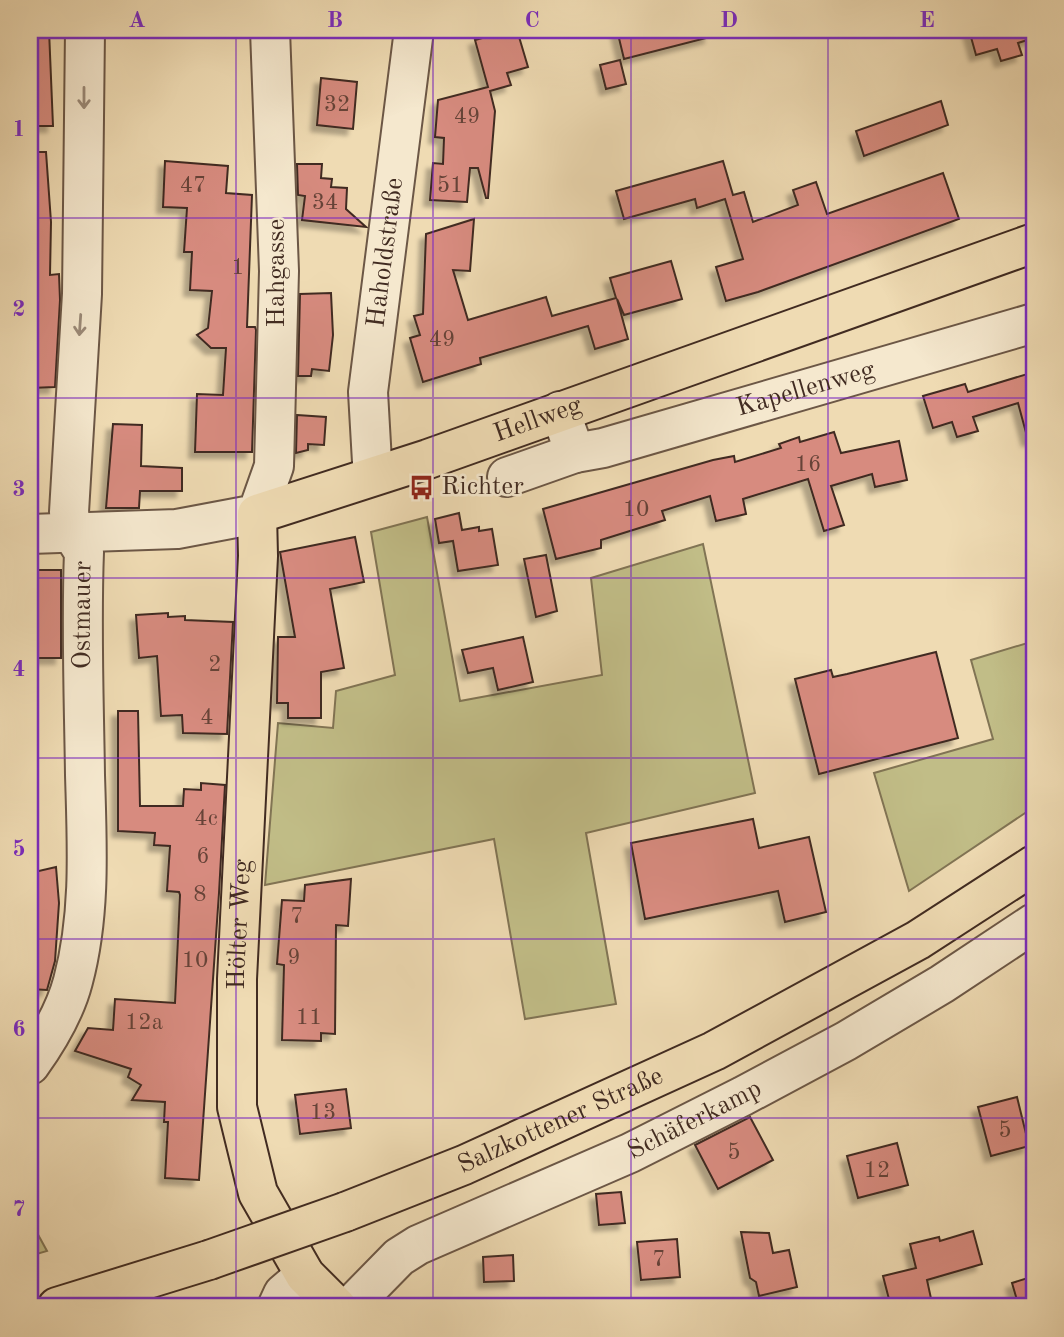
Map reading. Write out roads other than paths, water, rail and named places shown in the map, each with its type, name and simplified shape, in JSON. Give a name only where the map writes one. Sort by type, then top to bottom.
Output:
[{"type":"main road","name":"Hellweg","points":[[257,514],[560,411],[1034,243]]},
{"type":"main road","name":"Hölter Weg","points":[[257,514],[258,556],[237,979],[237,1107],[258,1193],[305,1275],[337,1307]]},
{"type":"main road","name":"Salzkottener Straße","points":[[57,1307],[209,1260],[345,1212],[464,1165],[715,1051],[918,940],[1034,865]]},
{"type":"street","name":"Ostmauer","points":[[30,1065],[60,1016],[73,983],[84,931],[88,859],[84,552],[72,533],[69,512],[82,294],[85,30]]},
{"type":"street","name":"Hahgasse","points":[[257,514],[274,466],[275,438],[279,271],[270,30]]},
{"type":"street","name":"Haholdstraße","points":[[375,475],[368,392],[414,30]]},
{"type":"street","name":"Kapellenweg","points":[[507,477],[575,453],[603,448],[1034,323]]},
{"type":"street","points":[[560,411],[575,453]]},
{"type":"street","name":"Hellweg","points":[[30,534],[177,529],[257,514]]},
{"type":"street","name":"Schäferkamp","points":[[351,1307],[399,1257],[418,1245],[630,1153],[743,1096],[930,992],[1034,923]]},
{"type":"street","points":[[277,1307],[283,1294],[305,1275]]},
{"type":"place","name":"Richter","points":[[421,487]]}]
